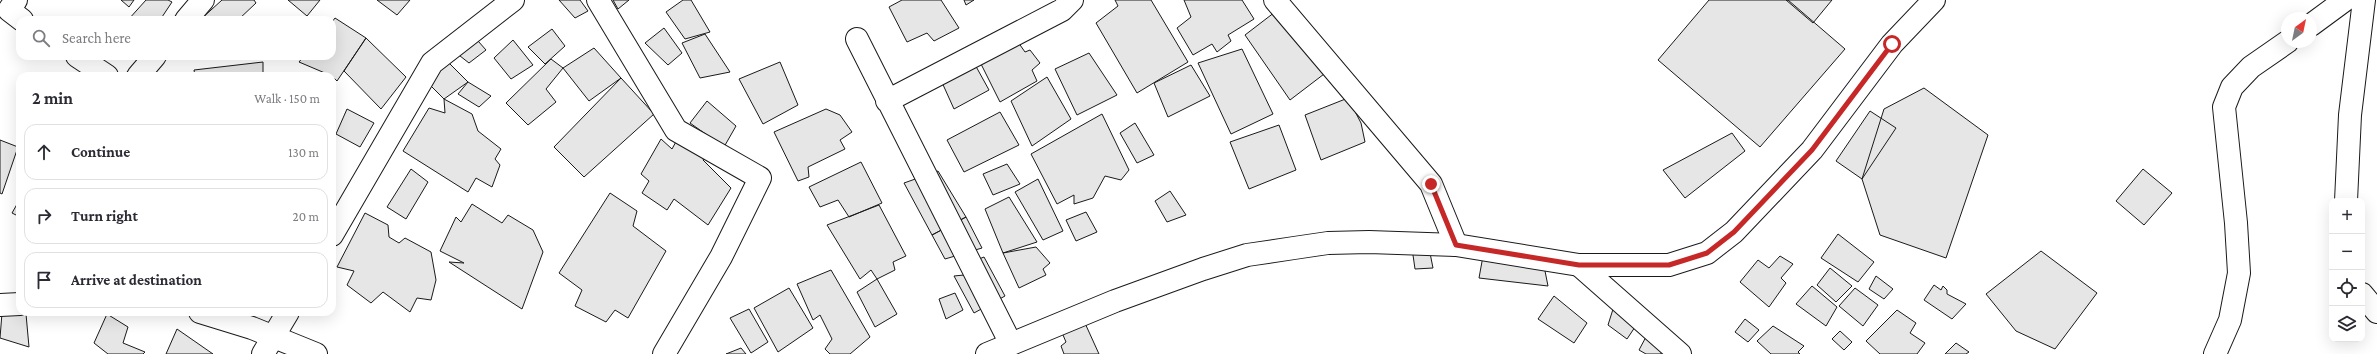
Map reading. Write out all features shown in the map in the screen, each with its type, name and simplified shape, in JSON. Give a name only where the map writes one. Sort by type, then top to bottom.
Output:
[{"type":"street","points":[[16,0],[9,10],[17,16]]},
{"type":"street","points":[[190,16],[204,0]]},
{"type":"street","points":[[336,228],[432,63],[513,0]]},
{"type":"street","points":[[598,0],[676,130],[760,178],[721,257],[664,354]]},
{"type":"street","points":[[887,101],[1062,10],[1072,0]]},
{"type":"street","points":[[1275,0],[1431,184],[1456,245]]},
{"type":"street","points":[[987,354],[1115,301],[1203,269],[1247,255],[1328,243],[1369,242],[1456,245],[1579,265],[1669,265],[1707,253],[1734,232],[1812,150],[1892,44],[1934,0]]},
{"type":"street","points":[[2317,21],[2345,0]]},
{"type":"street","points":[[2346,198],[2350,115],[2364,0]]},
{"type":"street","points":[[857,39],[1011,344]]},
{"type":"street","points":[[2215,354],[2230,320],[2239,273],[2236,223],[2224,107],[2232,88],[2246,72],[2281,46]]},
{"type":"street","points":[[83,60],[101,72]]},
{"type":"street","points":[[141,72],[152,60]]},
{"type":"street","points":[[1579,265],[1680,354]]},
{"type":"street","points":[[2365,298],[2377,312]]},
{"type":"street","points":[[0,305],[16,304]]},
{"type":"street","points":[[208,316],[269,346],[316,354]]},
{"type":"street","points":[[269,346],[286,316]]},
{"type":"building","points":[[121,0],[134,0],[129,7]]},
{"type":"building","points":[[146,0],[168,0],[172,2],[163,16],[132,16]]},
{"type":"building","points":[[222,0],[254,0],[256,3],[242,16],[204,16]]},
{"type":"building","points":[[288,0],[320,0],[307,16]]},
{"type":"building","points":[[377,0],[410,0],[397,15]]},
{"type":"building","points":[[559,0],[580,0],[588,11],[575,18]]},
{"type":"building","points":[[613,0],[629,0],[618,9]]},
{"type":"building","points":[[683,0],[691,0],[710,32],[685,39],[666,12]]},
{"type":"building","points":[[902,0],[941,0],[959,28],[934,41],[927,33],[907,42],[889,7]]},
{"type":"building","points":[[964,0],[974,0],[966,5]]},
{"type":"building","points":[[1115,0],[1151,0],[1188,62],[1137,93],[1096,23],[1118,6]]},
{"type":"building","points":[[1184,0],[1242,0],[1254,19],[1228,35],[1231,41],[1217,52],[1212,44],[1193,55],[1177,28],[1191,17]]},
{"type":"building","points":[[1709,0],[1788,0],[1845,49],[1760,147],[1658,60]]},
{"type":"building","points":[[1786,0],[1832,0],[1813,23]]},
{"type":"building","points":[[1275,12],[1328,71],[1290,100],[1245,35]]},
{"type":"building","points":[[336,19],[366,38],[337,81],[336,72],[323,72],[299,62],[301,60],[336,60]]},
{"type":"building","points":[[664,28],[682,53],[668,65],[645,43]]},
{"type":"building","points":[[552,29],[565,46],[545,64],[528,47]]},
{"type":"building","points":[[471,33],[486,50],[469,63],[455,52]]},
{"type":"building","points":[[705,34],[730,72],[700,78],[682,43]]},
{"type":"building","points":[[366,38],[406,77],[381,109],[344,71]]},
{"type":"building","points":[[513,40],[533,65],[511,79],[494,58]]},
{"type":"building","points":[[1018,42],[1025,52],[1030,50],[1040,63],[1032,70],[1037,81],[1000,102],[980,62]]},
{"type":"building","points":[[594,48],[621,78],[589,101],[563,68]]},
{"type":"building","points":[[1242,49],[1273,114],[1231,134],[1198,63]]},
{"type":"building","points":[[1089,53],[1117,95],[1077,115],[1055,69]]},
{"type":"building","points":[[551,59],[563,68],[546,89],[556,102],[528,125],[506,103]]},
{"type":"building","points":[[446,60],[468,82],[444,99],[429,84]]},
{"type":"building","points":[[973,61],[989,90],[954,109],[940,78]]},
{"type":"building","points":[[263,62],[263,72],[194,72],[194,70]]},
{"type":"building","points":[[780,62],[798,105],[763,124],[739,79]]},
{"type":"building","points":[[1191,65],[1210,96],[1168,117],[1154,83]]},
{"type":"building","points":[[1047,77],[1071,119],[1032,146],[1011,101]]},
{"type":"building","points":[[621,78],[654,114],[584,177],[554,147]]},
{"type":"building","points":[[468,82],[491,96],[479,107],[458,94]]},
{"type":"building","points":[[1924,88],[1988,135],[1946,258],[1880,235],[1862,179],[1884,109]]},
{"type":"building","points":[[1348,98],[1361,123],[1365,142],[1321,160],[1305,115]]},
{"type":"building","points":[[444,99],[472,114],[478,131],[501,149],[495,159],[500,165],[492,187],[476,178],[468,192],[403,151],[429,108],[445,113]]},
{"type":"building","points":[[707,101],[736,126],[724,147],[690,123]]},
{"type":"building","points":[[347,109],[374,123],[360,147],[336,134]]},
{"type":"building","points":[[826,109],[840,115],[852,132],[840,140],[845,149],[808,167],[809,177],[798,181],[774,132]]},
{"type":"building","points":[[1870,111],[1896,128],[1862,179],[1836,161]]},
{"type":"building","points":[[1000,112],[1019,145],[964,172],[947,140]]},
{"type":"building","points":[[1102,114],[1129,170],[1121,180],[1105,176],[1093,198],[1074,204],[1074,195],[1057,204],[1031,154]]},
{"type":"building","points":[[1135,123],[1154,155],[1137,163],[1120,133]]},
{"type":"building","points":[[1279,125],[1296,170],[1249,189],[1230,142]]},
{"type":"building","points":[[1732,133],[1745,151],[1685,198],[1663,170]]},
{"type":"building","points":[[678,138],[706,155],[703,160],[731,188],[708,225],[674,199],[667,210],[642,193],[649,181],[641,174],[661,139],[672,149]]},
{"type":"building","points":[[0,140],[16,146],[16,153],[2,194],[0,193]]},
{"type":"building","points":[[861,162],[882,203],[849,217],[838,200],[820,207],[809,187]]},
{"type":"building","points":[[1007,164],[1020,184],[993,195],[983,174]]},
{"type":"building","points":[[411,169],[428,182],[406,219],[387,207]]},
{"type":"building","points":[[2143,169],[2172,193],[2144,225],[2116,201]]},
{"type":"building","points":[[938,171],[966,217],[932,235],[904,183]]},
{"type":"building","points":[[1038,179],[1063,231],[1043,240],[1015,192]]},
{"type":"building","points":[[1170,191],[1186,215],[1167,222],[1155,201]]},
{"type":"building","points":[[610,193],[637,211],[633,226],[666,251],[628,318],[615,310],[606,322],[575,306],[582,290],[559,273]]},
{"type":"building","points":[[1009,197],[1037,242],[1003,253],[985,209]]},
{"type":"building","points":[[472,204],[502,223],[508,215],[533,230],[543,252],[522,309],[449,262],[464,263],[440,251],[456,217],[461,222]]},
{"type":"building","points":[[879,205],[906,256],[893,262],[895,270],[877,279],[871,270],[860,279],[827,225]]},
{"type":"building","points":[[16,206],[16,215],[12,213]]},
{"type":"building","points":[[1086,212],[1097,232],[1076,241],[1066,220]]},
{"type":"building","points":[[365,213],[388,225],[389,237],[399,243],[405,238],[431,252],[436,280],[431,300],[417,298],[410,312],[383,292],[371,303],[347,285],[354,271],[337,267]]},
{"type":"building","points":[[966,217],[982,248],[945,259],[932,235]]},
{"type":"building","points":[[1838,234],[1874,262],[1858,282],[1821,258]]},
{"type":"building","points":[[1036,247],[1050,263],[1043,269],[1046,275],[1019,288],[1003,253]]},
{"type":"building","points":[[1412,248],[1429,248],[1433,268],[1415,269]]},
{"type":"building","points":[[2041,251],[2097,293],[2055,349],[2016,331],[1986,294]]},
{"type":"building","points":[[1483,256],[1544,266],[1548,286],[1479,278]]},
{"type":"building","points":[[1780,256],[1793,264],[1781,278],[1786,283],[1769,307],[1740,282],[1758,260],[1769,268]]},
{"type":"building","points":[[984,257],[1005,296],[974,313],[954,276],[964,275],[961,266]]},
{"type":"building","points":[[1830,268],[1852,286],[1836,302],[1817,285]]},
{"type":"building","points":[[831,270],[870,337],[850,354],[830,354],[825,349],[832,339],[820,315],[813,320],[797,284]]},
{"type":"building","points":[[1876,276],[1893,289],[1884,299],[1869,289]]},
{"type":"building","points":[[877,279],[897,314],[875,327],[857,292]]},
{"type":"building","points":[[1934,285],[1941,290],[1943,286],[1947,290],[1947,294],[1966,304],[1952,319],[1924,300]]},
{"type":"building","points":[[1812,286],[1837,307],[1826,326],[1796,304]]},
{"type":"building","points":[[789,288],[813,328],[778,352],[754,308]]},
{"type":"building","points":[[1855,288],[1878,305],[1863,326],[1839,306]]},
{"type":"building","points":[[955,293],[963,310],[946,319],[939,299]]},
{"type":"building","points":[[1554,296],[1587,323],[1574,343],[1538,319]]},
{"type":"building","points":[[1614,306],[1637,324],[1627,339],[1608,325]]},
{"type":"building","points":[[749,309],[768,342],[751,353],[730,318]]},
{"type":"building","points":[[1897,310],[1916,323],[1910,333],[1925,343],[1917,354],[1880,354],[1866,341]]},
{"type":"building","points":[[2,313],[16,314],[16,316],[26,316],[29,347],[0,338]]},
{"type":"building","points":[[106,316],[110,316],[128,327],[123,343],[145,352],[143,354],[108,354],[94,343]]},
{"type":"building","points":[[1745,319],[1759,330],[1748,342],[1735,332]]},
{"type":"building","points":[[1084,321],[1099,354],[1064,354],[1061,346],[1066,342],[1060,328]]},
{"type":"building","points":[[1773,326],[1804,346],[1798,352],[1800,354],[1771,354],[1757,341]]},
{"type":"building","points":[[177,329],[213,354],[166,354]]},
{"type":"building","points":[[1840,331],[1852,342],[1844,350],[1832,339]]},
{"type":"building","points":[[1647,335],[1663,347],[1661,354],[1646,354],[1639,350]]},
{"type":"building","points":[[1956,343],[1969,352],[1966,354],[1945,354]]},
{"type":"building","points":[[741,348],[746,354],[726,354]]},
{"type":"route","points":[[1431,184],[1456,245],[1579,265],[1669,265],[1707,253],[1734,232],[1812,150],[1892,44]]}]
